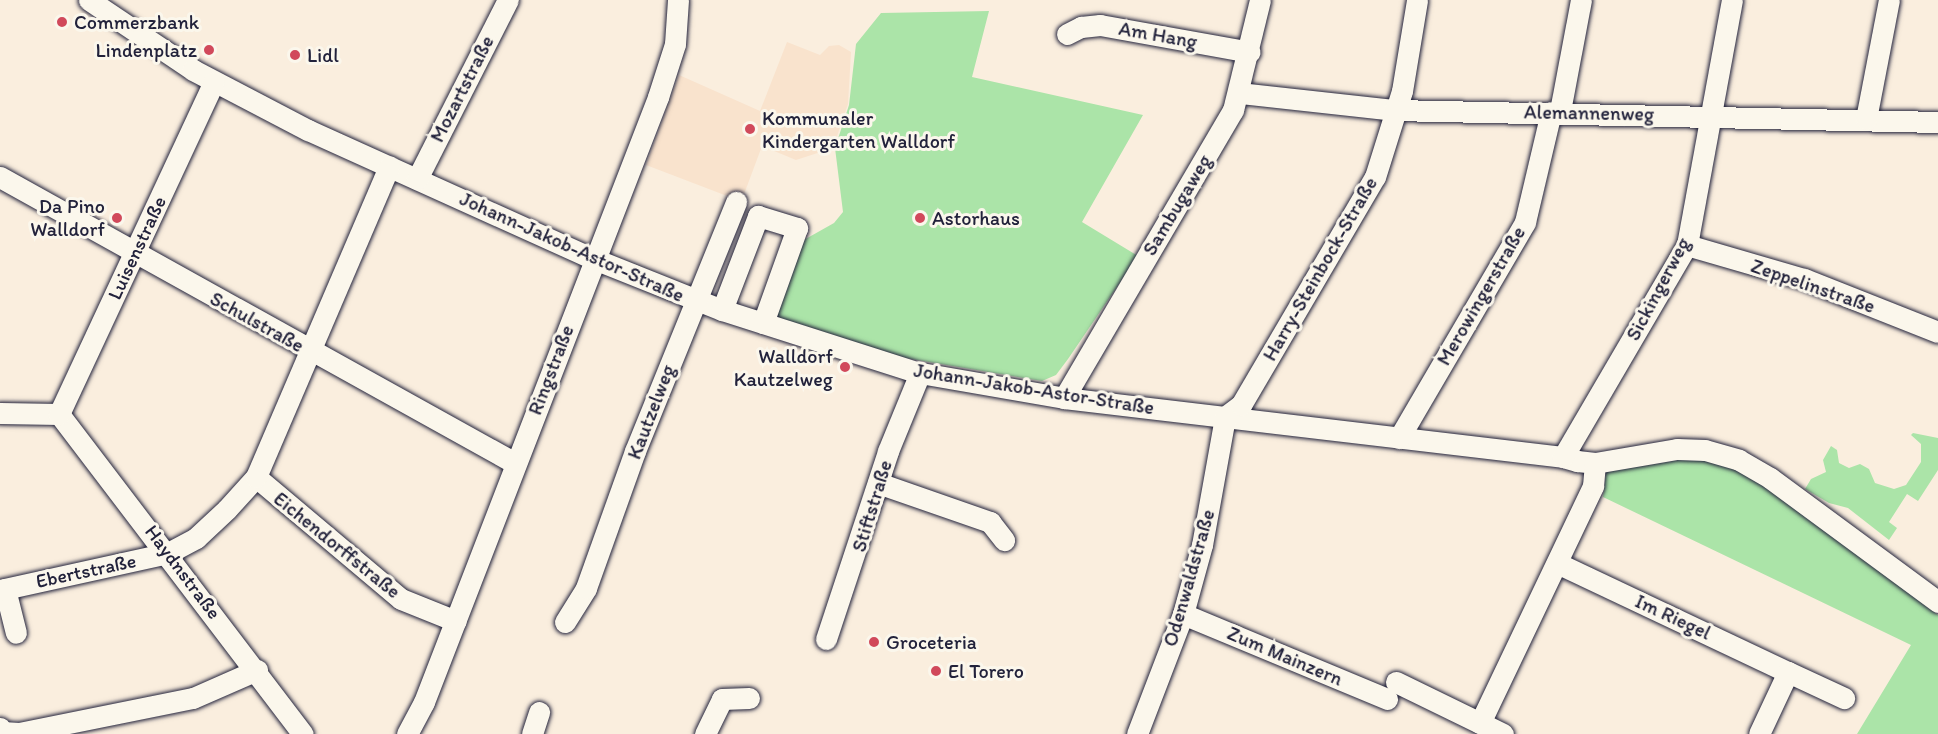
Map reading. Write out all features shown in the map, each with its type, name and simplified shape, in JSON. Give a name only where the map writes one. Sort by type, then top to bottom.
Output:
[{"type":"street","name":"Johann-Jakob-Astor-Straße","points":[[89,0],[214,82],[417,179],[594,259],[694,301],[920,373],[1064,398],[1563,457],[1595,463],[1677,448],[1705,450],[1739,460],[1770,478],[1938,601]]},
{"type":"street","name":"Mozartstraße","points":[[417,179],[508,0]]},
{"type":"street","name":"Ringstraße","points":[[407,734],[424,702],[456,621],[658,97],[675,44],[678,0]]},
{"type":"street","name":"Sambugaweg","points":[[1064,398],[1240,93],[1260,0]]},
{"type":"street","name":"Harry-Steinbock-Straße","points":[[1225,417],[1241,405],[1375,177],[1390,137],[1394,110],[1402,91],[1417,0]]},
{"type":"street","name":"Merowingerstraße","points":[[1399,438],[1525,222],[1556,111],[1581,0]]},
{"type":"street","name":"Sickingerweg","points":[[1563,457],[1687,245],[1732,0]]},
{"type":"street","points":[[1866,119],[1889,0]]},
{"type":"street","name":"Am Hang","points":[[1067,34],[1081,27],[1100,25],[1250,52]]},
{"type":"street","name":"Luisenstraße","points":[[59,414],[214,82]]},
{"type":"street","name":"Alemannenweg","points":[[1240,93],[1394,110],[1556,111],[1938,122]]},
{"type":"street","points":[[256,477],[389,166]]},
{"type":"street","name":"Schulstraße","points":[[0,177],[309,352],[515,463]]},
{"type":"street","name":"Kautzelweg","points":[[566,622],[586,588],[694,301],[736,202]]},
{"type":"street","points":[[722,310],[758,216],[797,228],[763,323]]},
{"type":"street","name":"Zeppelinstraße","points":[[1687,245],[1804,279],[1938,332]]},
{"type":"street","name":"Stiftstraße","points":[[826,639],[878,483],[920,373]]},
{"type":"street","points":[[0,413],[59,414]]},
{"type":"street","name":"Haydnstraße","points":[[59,414],[168,553],[303,734]]},
{"type":"street","name":"Odenwaldstraße","points":[[1137,734],[1183,614],[1202,545],[1225,417]]},
{"type":"street","points":[[1503,734],[1480,723],[1593,486],[1595,463]]},
{"type":"street","name":"Ebertstraße","points":[[16,633],[2,589],[168,553],[196,538],[256,477]]},
{"type":"street","name":"Eichendorffstraße","points":[[256,477],[402,599],[456,621]]},
{"type":"street","points":[[878,483],[990,522],[1004,540]]},
{"type":"street","name":"Im Riegel","points":[[1557,563],[1844,698]]},
{"type":"street","name":"Zum Mainzern","points":[[1183,614],[1480,723]]},
{"type":"street","points":[[0,728],[2,732],[19,733],[194,698],[257,670]]},
{"type":"street","points":[[1759,734],[1788,672]]},
{"type":"street","points":[[705,734],[722,699],[749,698]]},
{"type":"street","points":[[532,734],[539,712]]},
{"type":"shaded area","name":"Kommunaler Kindergarten Walldorf","points":[[787,42],[820,55],[829,46],[839,45],[851,52],[848,104],[833,148],[796,160],[762,146],[743,197],[735,199],[646,165],[679,75],[760,111]]},
{"type":"green space","points":[[989,11],[972,77],[1143,115],[1082,222],[1138,256],[1068,359],[1056,375],[1042,381],[905,358],[773,317],[802,241],[834,223],[843,212],[835,148],[849,105],[856,44],[881,13]]},
{"type":"green space","points":[[1913,433],[1938,438],[1938,470],[1918,501],[1907,494],[1889,522],[1897,528],[1889,540],[1848,508],[1829,503],[1805,489],[1811,479],[1826,472],[1823,460],[1831,446],[1837,450],[1839,463],[1849,468],[1860,464],[1869,469],[1875,483],[1894,489],[1906,485],[1921,462],[1921,444],[1911,435]]},
{"type":"green space","points":[[1703,456],[1759,479],[1938,615],[1938,734],[1857,734],[1911,645],[1603,497],[1606,472]]},
{"type":"place","name":"Commerzbank","points":[[62,22]]},
{"type":"place","name":"Lindenplatz","points":[[209,50]]},
{"type":"place","name":"Lidl","points":[[295,55]]},
{"type":"place","name":"Kommunaler Kindergarten Walldorf","points":[[750,129]]},
{"type":"place","name":"Da Pino Walldorf","points":[[117,218]]},
{"type":"place","name":"Astorhaus","points":[[920,218]]},
{"type":"place","name":"Walldorf Kautzelweg","points":[[845,367]]},
{"type":"place","name":"Groceteria","points":[[874,642]]},
{"type":"place","name":"El Torero","points":[[936,671]]}]
